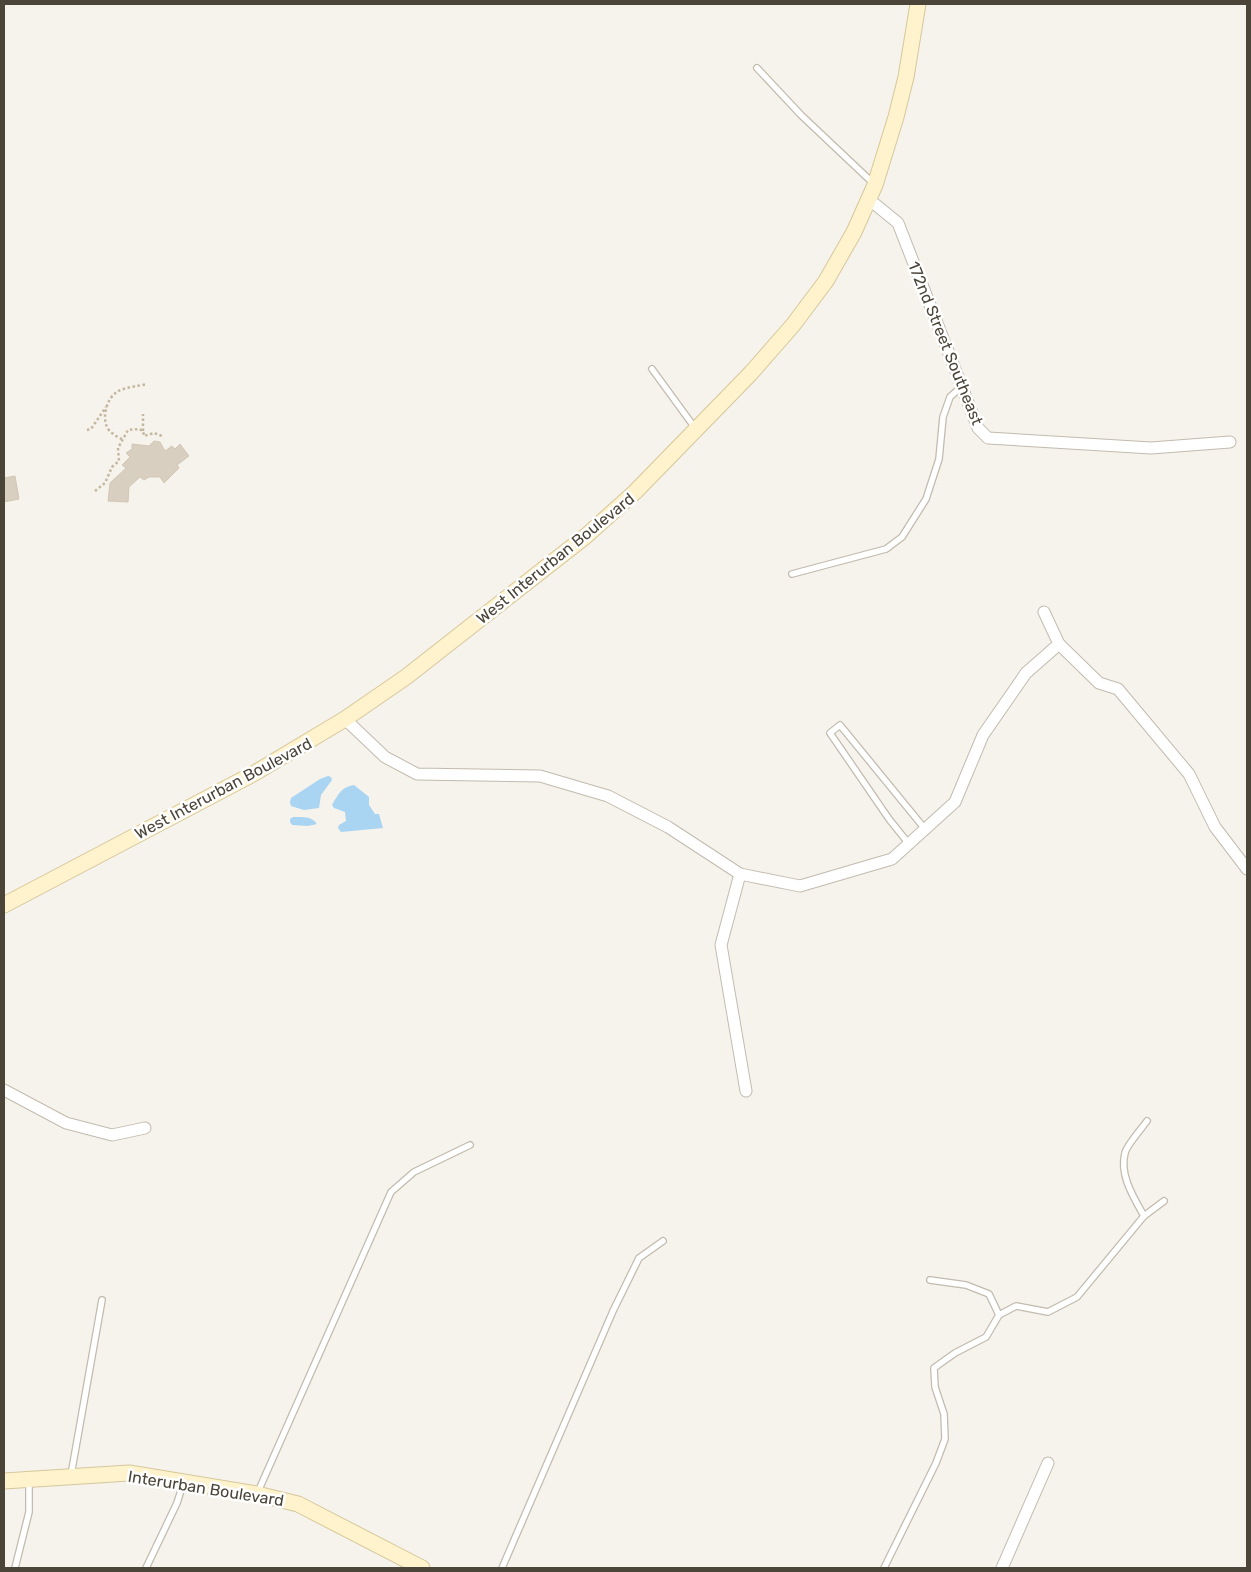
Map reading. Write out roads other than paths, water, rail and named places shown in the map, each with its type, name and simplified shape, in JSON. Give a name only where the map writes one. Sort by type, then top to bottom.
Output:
[{"type":"street","name":"West Interurban Boulevard","points":[[4,904],[253,774],[345,719],[406,677],[586,536],[635,492],[751,373],[793,325],[826,281],[854,232],[875,185],[886,153],[902,93],[918,4]]},
{"type":"street","name":"172nd Street Southeast","points":[[868,201],[876,205],[898,223],[978,428],[988,438],[1151,448],[1230,442]]},
{"type":"street","points":[[1044,612],[1059,644],[1099,683],[1118,689],[1189,774],[1215,827],[1247,869]]},
{"type":"street","points":[[345,719],[386,757],[417,774],[540,776],[608,796],[668,826],[740,874],[800,886],[892,859],[955,802],[983,735],[1026,673],[1059,644]]},
{"type":"street","points":[[740,874],[721,945],[746,1091]]},
{"type":"street","points":[[4,1090],[66,1123],[112,1136],[145,1128]]},
{"type":"street","points":[[1002,1568],[1048,1463]]},
{"type":"street","name":"Interurban Boulevard","points":[[4,1480],[129,1473],[257,1494],[298,1504],[422,1568]]},
{"type":"lane","points":[[757,68],[801,115],[875,185]]},
{"type":"lane","points":[[652,369],[696,430]]},
{"type":"lane","points":[[792,574],[886,549],[902,537],[926,499],[939,459],[943,417],[950,397],[962,386]]},
{"type":"lane","points":[[909,844],[830,733],[840,725],[925,830]]},
{"type":"lane","points":[[1144,1216],[1134,1198],[1124,1169],[1125,1152],[1147,1121]]},
{"type":"lane","points":[[257,1494],[391,1192],[414,1172],[470,1145]]},
{"type":"lane","points":[[884,1568],[936,1464],[945,1440],[944,1414],[935,1387],[934,1368],[955,1353],[986,1336],[999,1315],[1016,1306],[1048,1312],[1077,1297],[1144,1216],[1164,1201]]},
{"type":"lane","points":[[502,1568],[613,1310],[639,1258],[662,1240]]},
{"type":"lane","points":[[930,1280],[966,1285],[989,1294],[999,1315]]},
{"type":"lane","points":[[70,1477],[102,1300]]},
{"type":"lane","points":[[15,1568],[29,1512],[29,1479]]},
{"type":"lane","points":[[146,1568],[184,1482]]},
{"type":"water","points":[[328,776],[332,780],[321,795],[319,808],[304,810],[291,806],[291,798],[320,779]]},
{"type":"water","points":[[354,785],[369,797],[369,805],[375,814],[379,814],[383,828],[341,832],[338,828],[339,825],[346,821],[345,812],[334,808],[332,805],[343,790]]},
{"type":"water","points":[[293,817],[310,818],[317,824],[308,826],[292,825],[290,819]]}]
